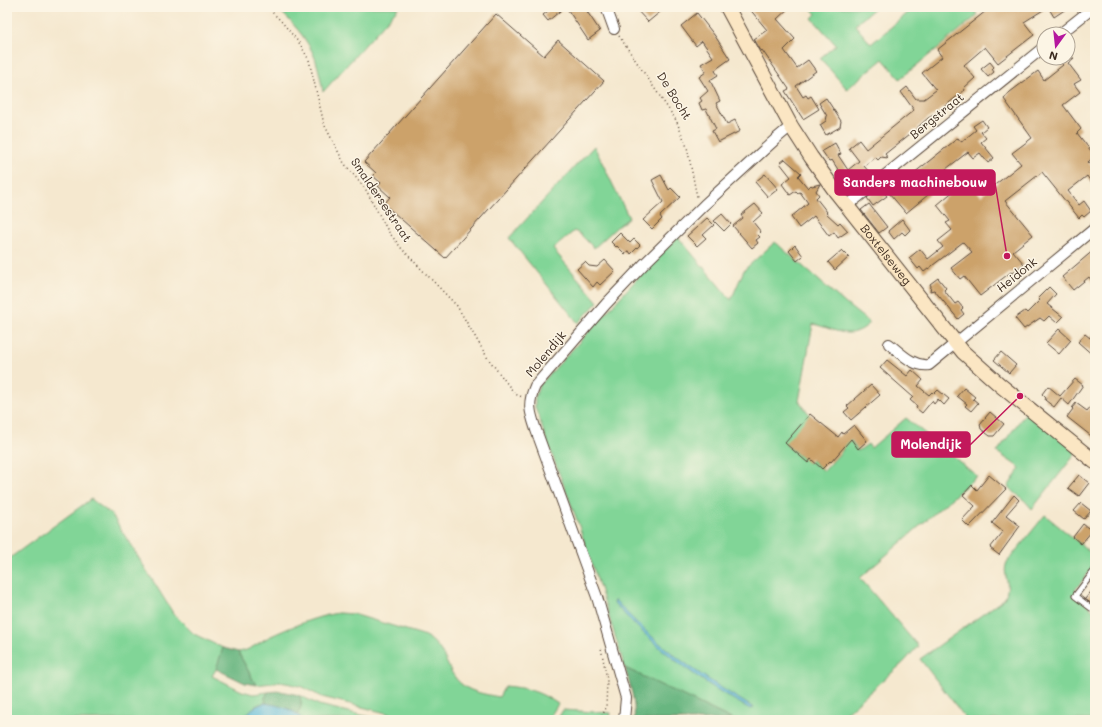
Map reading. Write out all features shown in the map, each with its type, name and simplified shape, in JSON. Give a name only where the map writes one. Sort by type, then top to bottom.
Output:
[{"type":"street","points":[[606,7],[614,29]]},
{"type":"street","name":"Boxtelseweg","points":[[727,7],[791,126],[811,157],[836,192],[963,352],[1000,385],[1095,462]]},
{"type":"street","points":[[1070,26],[1094,7]]},
{"type":"street","name":"Bergstraat","points":[[847,206],[1036,53]]},
{"type":"street","name":"Molendijk","points":[[529,400],[535,386],[606,304],[704,205],[778,136],[791,126]]},
{"type":"street","name":"Heidonk","points":[[889,344],[921,366],[929,365],[1095,228]]},
{"type":"street","points":[[529,400],[536,430],[597,597],[626,698],[624,720]]},
{"type":"lane","points":[[1095,570],[1076,596],[1095,611]]},
{"type":"path","name":"Smaldersestraat","points":[[267,7],[300,44],[309,60],[324,124],[344,163],[366,190],[388,230],[402,249],[457,306],[487,358],[515,394],[529,400]]},
{"type":"path","name":"De Bocht","points":[[614,29],[676,120],[687,147],[697,198],[704,205]]},
{"type":"path","points":[[600,720],[606,708],[607,679],[601,648]]},
{"type":"green space","points":[[276,7],[399,7],[323,92],[318,66],[312,51],[288,18]]},
{"type":"green space","points":[[810,7],[876,7],[855,25],[871,44],[910,11],[911,12],[917,7],[972,7],[978,15],[900,79],[883,59],[847,89],[820,58],[836,45],[812,18],[816,14]]},
{"type":"green space","points":[[594,146],[629,218],[594,248],[580,234],[574,231],[553,249],[598,302],[578,323],[509,238]]},
{"type":"green space","points":[[678,237],[731,300],[744,270],[775,242],[870,323],[863,329],[849,333],[836,331],[813,324],[799,401],[810,415],[786,445],[809,463],[812,460],[824,471],[843,450],[840,446],[850,439],[858,451],[868,444],[871,448],[906,418],[977,476],[860,578],[918,646],[904,662],[838,720],[733,720],[625,668],[577,520],[535,407],[535,398],[539,386],[646,269]]},
{"type":"green space","points":[[1027,411],[1076,451],[1073,457],[1032,509],[1008,487],[1020,468],[997,452]]},
{"type":"green space","points":[[91,499],[112,515],[173,613],[194,634],[223,648],[218,666],[212,676],[242,691],[253,694],[268,692],[265,698],[266,703],[259,704],[253,708],[244,720],[7,720],[7,560]]},
{"type":"green space","points":[[1045,515],[1095,556],[1095,565],[1075,590],[1095,613],[1095,720],[967,720],[920,659],[1004,599],[1007,588],[1005,571],[1007,562]]},
{"type":"green space","points":[[338,613],[353,614],[423,635],[432,640],[438,647],[454,676],[459,682],[471,690],[499,697],[505,686],[520,688],[539,693],[558,704],[548,720],[414,720],[322,697],[302,687],[291,684],[280,682],[256,685],[238,652],[250,648],[269,637],[294,626]]},
{"type":"green space","points":[[223,648],[238,652],[256,685],[245,683],[216,669]]},
{"type":"green space","points":[[625,668],[733,720],[634,720],[631,687]]},
{"type":"green space","points":[[280,691],[299,695],[301,705],[297,715],[289,709],[266,703],[265,698],[268,692]]},
{"type":"green space","points":[[299,695],[319,705],[382,720],[303,720],[297,715],[301,705]]},
{"type":"green space","points":[[563,710],[611,713],[610,720],[557,720]]},
{"type":"water","points":[[615,600],[647,632],[680,660],[716,685],[754,708],[750,709],[722,693],[674,659],[625,615],[614,603]]},
{"type":"water","points":[[264,703],[280,706],[290,710],[303,720],[244,720],[252,709]]},
{"type":"building","points":[[553,7],[565,7],[548,21],[543,15]]},
{"type":"building","points":[[566,7],[584,7],[600,31],[588,40]]},
{"type":"building","points":[[634,7],[666,7],[648,22]]},
{"type":"building","points":[[748,7],[790,7],[777,19],[795,39],[784,50],[797,68],[808,60],[816,71],[796,86],[803,97],[806,95],[808,98],[811,96],[819,109],[803,119],[785,91],[789,89],[754,39],[767,30]]},
{"type":"building","points":[[991,7],[1048,7],[1024,22],[1034,35],[998,63],[985,47],[964,65],[975,78],[964,88],[965,90],[934,115],[928,118],[918,127],[918,130],[915,130],[885,154],[888,158],[881,157],[878,160],[875,157],[864,166],[869,172],[846,191],[839,182],[844,179],[832,160],[829,161],[822,151],[835,143],[841,154],[838,155],[848,170],[859,161],[849,148],[859,140],[866,149],[914,110],[901,92],[907,87],[916,99],[924,99],[936,90],[922,73],[942,57],[937,50]]},
{"type":"building","points":[[1048,7],[1069,7],[1054,17]]},
{"type":"building","points":[[697,13],[715,36],[730,59],[716,69],[715,71],[718,75],[710,80],[720,101],[716,103],[727,124],[735,120],[740,131],[718,142],[712,131],[716,129],[706,109],[702,110],[699,103],[702,101],[700,98],[708,91],[699,77],[706,72],[701,64],[713,57],[702,41],[696,46],[681,26]]},
{"type":"building","points":[[496,14],[544,56],[558,40],[604,81],[445,258],[384,204],[390,197],[378,186],[381,183],[373,176],[376,173],[364,162]]},
{"type":"building","points":[[990,62],[994,67],[992,69],[994,72],[988,77],[981,69]]},
{"type":"building","points":[[1062,66],[1070,66],[1081,80],[1074,84],[1080,92],[1063,105],[1081,129],[1077,133],[1095,156],[1088,162],[1095,170],[1095,188],[1087,176],[1068,191],[1079,205],[1084,201],[1091,211],[1084,217],[1082,215],[1079,218],[1042,172],[1005,201],[1033,235],[1013,251],[1024,264],[980,296],[964,276],[960,279],[951,268],[972,252],[963,242],[924,272],[920,267],[918,269],[909,258],[920,249],[928,259],[943,247],[938,241],[952,230],[946,223],[950,221],[937,205],[956,189],[953,185],[965,176],[981,196],[1021,164],[1012,153],[1032,138],[1004,99],[1010,92],[1038,71],[1044,80]]},
{"type":"building","points":[[826,98],[841,121],[840,127],[826,135],[820,125],[826,121],[827,116],[819,103]]},
{"type":"building","points":[[982,120],[987,127],[981,132],[986,138],[981,142],[994,158],[988,163],[980,153],[973,158],[968,152],[946,169],[951,176],[906,213],[889,193],[958,138],[961,142],[976,130],[973,126]]},
{"type":"building","points":[[785,159],[801,173],[798,176],[808,188],[811,185],[820,184],[816,191],[819,195],[816,198],[827,212],[826,213],[838,224],[840,222],[848,231],[838,238],[834,232],[829,236],[814,216],[799,228],[791,217],[808,203],[800,192],[798,193],[796,191],[790,195],[782,184],[791,177],[780,163]]},
{"type":"building","points":[[765,174],[778,189],[768,197],[755,182]]},
{"type":"building","points":[[661,175],[669,190],[671,188],[680,197],[660,216],[662,219],[652,229],[643,220],[663,202],[652,180]]},
{"type":"building","points":[[880,187],[887,196],[873,206],[867,198]]},
{"type":"building","points":[[755,204],[763,213],[753,222],[761,232],[758,235],[760,237],[756,240],[758,243],[752,248],[733,226],[743,218],[741,215]]},
{"type":"building","points":[[869,204],[887,227],[879,233],[861,210]]},
{"type":"building","points":[[722,214],[731,224],[724,231],[714,221]]},
{"type":"building","points":[[707,218],[714,225],[703,235],[706,238],[697,246],[687,236]]},
{"type":"building","points":[[902,219],[910,230],[905,235],[902,232],[894,239],[888,231]]},
{"type":"building","points":[[620,233],[630,243],[634,239],[640,245],[631,254],[629,251],[625,254],[611,242]]},
{"type":"building","points":[[795,245],[803,256],[797,261],[789,251]]},
{"type":"building","points":[[1095,249],[1095,285],[1089,277],[1073,290],[1062,277]]},
{"type":"building","points":[[842,250],[849,257],[835,270],[828,262]]},
{"type":"building","points":[[605,260],[615,271],[600,285],[597,282],[593,287],[577,269],[585,262],[589,266],[597,267]]},
{"type":"building","points":[[938,278],[946,288],[944,290],[955,304],[958,302],[963,308],[961,310],[964,314],[958,319],[934,290],[930,291],[930,284]]},
{"type":"building","points":[[1049,287],[1056,294],[1047,304],[1063,317],[1057,323],[1049,316],[1044,321],[1040,318],[1024,329],[1015,318],[1025,311],[1027,313],[1040,300],[1038,298]]},
{"type":"building","points":[[1059,329],[1071,340],[1059,354],[1046,343]]},
{"type":"building","points":[[1095,331],[1095,357],[1078,342],[1085,334],[1090,338]]},
{"type":"building","points":[[1001,352],[1016,365],[1009,373],[994,360]]},
{"type":"building","points":[[887,360],[907,376],[912,370],[923,380],[918,386],[929,395],[932,392],[934,394],[938,390],[949,399],[944,405],[938,399],[934,404],[932,401],[922,413],[910,400],[913,397],[880,368]]},
{"type":"building","points":[[1075,379],[1083,385],[1069,405],[1061,398],[1054,407],[1045,400],[1046,398],[1042,394],[1048,386],[1060,396]]},
{"type":"building","points":[[871,385],[880,395],[851,420],[844,412],[849,408],[847,406]]},
{"type":"building","points":[[964,388],[975,397],[973,399],[978,403],[971,411],[965,406],[967,404],[957,396]]},
{"type":"building","points":[[1095,401],[1095,439],[1067,417],[1076,403],[1087,411]]},
{"type":"building","points":[[990,412],[1004,424],[994,436],[990,436],[981,429],[980,424]]},
{"type":"building","points":[[810,414],[838,437],[842,432],[843,434],[854,425],[867,441],[858,449],[851,439],[831,462],[830,461],[822,469],[811,459],[808,463],[785,443]]},
{"type":"building","points":[[989,475],[1006,489],[969,527],[962,520],[975,506],[963,495],[972,485],[977,490]]},
{"type":"building","points":[[1079,475],[1089,483],[1079,496],[1068,488]]},
{"type":"building","points":[[1014,495],[1019,500],[1006,515],[1020,526],[999,555],[990,548],[1003,532],[992,523]]},
{"type":"building","points":[[1081,503],[1091,511],[1084,519],[1074,511]]},
{"type":"building","points":[[1083,524],[1092,531],[1081,544],[1073,537]]},
{"type":"building","points":[[1095,587],[1095,606],[1085,599]]},
{"type":"place","name":"Sanders machinebouw","points":[[1007,256]]},
{"type":"place","name":"Molendijk","points":[[1020,396]]}]
